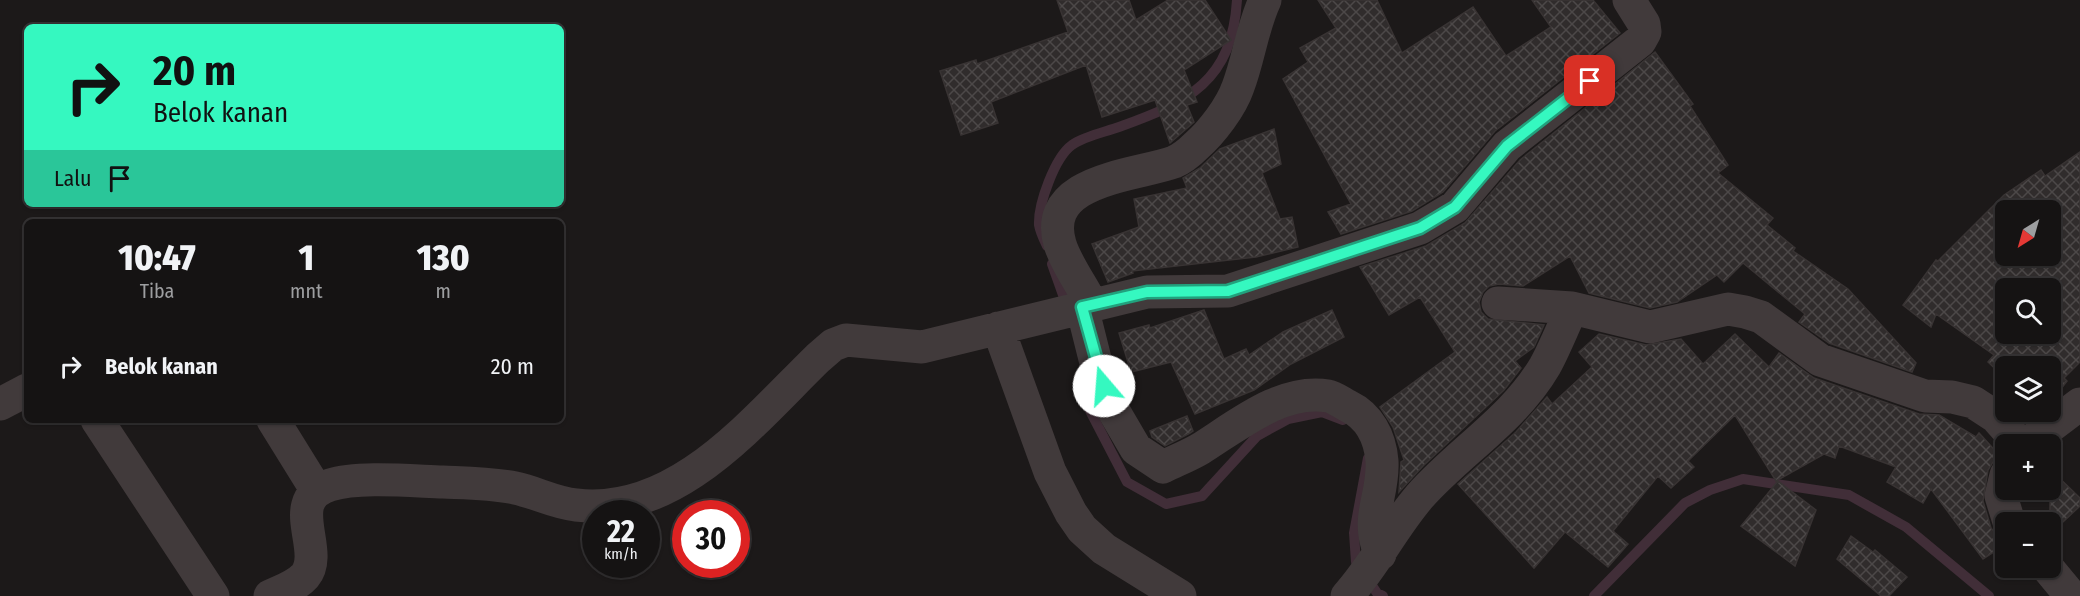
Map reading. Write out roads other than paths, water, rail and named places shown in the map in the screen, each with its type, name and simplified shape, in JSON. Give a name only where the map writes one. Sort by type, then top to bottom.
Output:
[{"type":"street","points":[[1265,0],[1258,14],[1238,89],[1213,128],[1197,146],[1176,161],[1113,177],[1084,188],[1067,201],[1058,219],[1060,243],[1083,306],[1096,363],[1112,408],[1136,449],[1163,467],[1198,450],[1240,422],[1286,399],[1328,396],[1360,412],[1376,432],[1382,461],[1373,519],[1374,537],[1363,576]]},
{"type":"street","points":[[270,596],[295,585],[305,575],[311,563],[306,515],[309,500],[317,491],[331,484],[367,482],[490,484],[516,488],[574,505],[622,504],[664,489],[718,453],[833,345],[846,340],[903,347],[922,346],[1147,292],[1228,291],[1420,228],[1440,218],[1472,190],[1507,146],[1640,42],[1645,33],[1644,24],[1629,0]]},
{"type":"street","points":[[1498,303],[1572,308],[1650,327],[1728,309],[1745,312],[1761,317],[1820,360],[1925,396],[1952,397],[1973,402],[1996,417],[2011,434]]},
{"type":"street","points":[[1363,576],[1419,497],[1450,464],[1484,437],[1518,402],[1544,367],[1572,308]]},
{"type":"street","points":[[998,328],[1050,472],[1071,513],[1082,529],[1104,549],[1180,596]]},
{"type":"street","points":[[0,404],[24,392]]},
{"type":"street","points":[[2040,434],[2080,404]]},
{"type":"street","points":[[99,423],[213,596]]},
{"type":"street","points":[[275,423],[317,491]]},
{"type":"street","points":[[2056,578],[2071,596]]},
{"type":"waterway","points":[[1047,246],[1039,225],[1041,205],[1054,170],[1066,151],[1082,139],[1166,108],[1186,97],[1202,84],[1216,69],[1226,50],[1233,28],[1237,0]]},
{"type":"waterway","points":[[1052,264],[1068,309]]},
{"type":"waterway","points":[[1086,373],[1087,405],[1127,482],[1166,504],[1202,496],[1257,436],[1288,419],[1322,412],[1343,420]]},
{"type":"waterway","points":[[1368,458],[1354,533],[1356,562],[1377,593],[1383,596]]},
{"type":"waterway","points":[[1594,596],[1685,503],[1710,490],[1743,479],[1849,495],[1906,527],[1989,596]]}]
